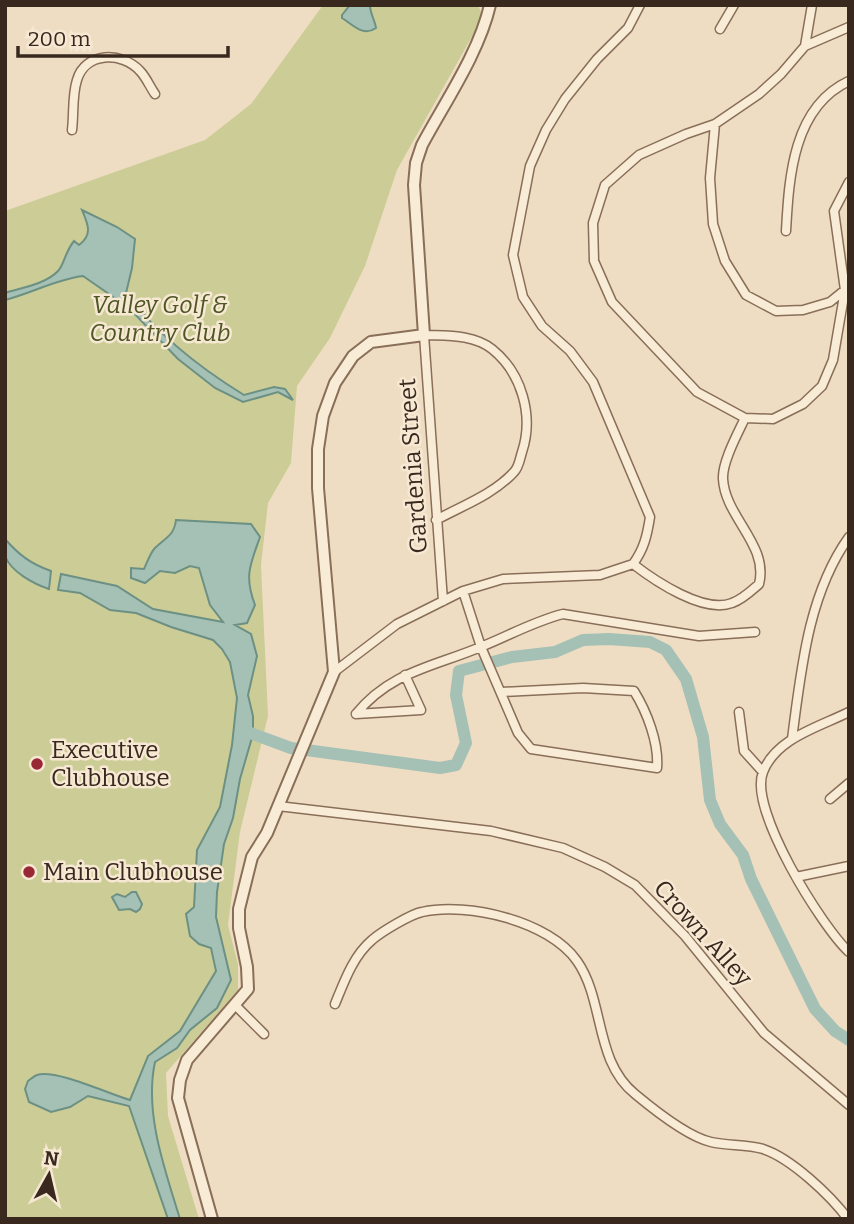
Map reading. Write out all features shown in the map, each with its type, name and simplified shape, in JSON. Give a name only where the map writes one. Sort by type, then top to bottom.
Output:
[{"type":"street","points":[[424,335],[414,185],[416,163],[422,145],[477,43],[490,5]]},
{"type":"street","points":[[334,672],[397,624],[443,597],[503,579],[600,575],[633,564],[642,552],[650,517],[593,382],[570,351],[542,326],[523,297],[513,255],[530,166],[546,130],[565,99],[597,59],[628,28],[640,5]]},
{"type":"street","points":[[720,29],[734,5]]},
{"type":"street","points":[[805,46],[812,5]]},
{"type":"street","points":[[849,27],[805,46],[759,94],[715,124],[639,155],[605,185],[593,223],[594,261],[612,302],[697,392],[745,418],[773,419],[803,404],[822,386],[833,360],[847,288],[834,211],[849,182]]},
{"type":"street","points":[[72,130],[76,81],[80,72],[91,61],[106,56],[121,58],[139,70],[155,94]]},
{"type":"street","points":[[786,231],[796,148],[813,110],[849,81]]},
{"type":"street","points":[[715,124],[710,178],[713,224],[725,261],[746,295],[776,312],[803,310],[830,302],[847,288]]},
{"type":"street","points":[[212,1219],[178,1098],[180,1080],[187,1060],[248,989],[247,967],[239,928],[239,909],[252,857],[267,833],[334,672],[318,488],[318,449],[323,416],[335,383],[353,356],[370,342],[424,335],[464,337],[491,348],[512,371],[527,407],[526,439],[516,470],[490,492],[436,520]]},
{"type":"street","name":"Gardenia Street","points":[[424,335],[443,597]]},
{"type":"street","points":[[633,564],[681,596],[723,605],[743,597],[759,584],[761,562],[727,503],[722,476],[745,418]]},
{"type":"street","points":[[792,739],[809,628],[838,553],[849,537]]},
{"type":"street","points":[[463,591],[481,647],[517,733],[531,749],[657,768],[651,729],[634,691],[583,688],[502,692]]},
{"type":"street","points":[[405,675],[421,710],[356,714],[380,688],[405,675],[481,647],[545,618],[564,614],[699,636],[755,632]]},
{"type":"street","points":[[738,712],[744,751],[762,772]]},
{"type":"street","points":[[849,712],[792,739],[777,752],[762,772],[761,784],[765,810],[796,877],[837,941],[849,952]]},
{"type":"street","points":[[830,799],[849,783]]},
{"type":"street","name":"Crown Alley","points":[[278,806],[491,831],[563,848],[605,867],[635,886],[685,936],[764,1033],[849,1105]]},
{"type":"street","points":[[796,877],[849,866]]},
{"type":"street","points":[[335,1004],[350,968],[371,940],[420,912],[457,908],[522,923],[564,944],[578,962],[593,997],[609,1060],[632,1093],[710,1142],[746,1145],[766,1150],[785,1161],[840,1208],[848,1219]]},
{"type":"street","points":[[235,1005],[264,1034]]},
{"type":"green space","name":"Valley Golf & Country Club","points":[[323,5],[478,5],[483,17],[397,170],[365,266],[330,338],[297,386],[291,463],[268,503],[261,565],[268,716],[240,832],[228,925],[238,964],[238,990],[166,1073],[168,1116],[199,1219],[5,1219],[5,211],[205,140],[251,104]]},
{"type":"shaded area","points":[[350,5],[370,5],[376,28],[362,31],[342,18]]},
{"type":"shaded area","points":[[82,210],[135,239],[126,293],[165,336],[196,362],[244,395],[274,387],[285,389],[293,400],[278,392],[243,402],[215,388],[178,359],[129,308],[83,276],[5,300],[5,293],[40,282],[58,271],[74,241],[79,245],[88,233]]},
{"type":"shaded area","points":[[176,520],[251,524],[260,537],[249,578],[255,605],[247,623],[235,625],[251,634],[257,656],[248,695],[253,716],[253,734],[224,844],[217,892],[216,917],[231,980],[217,1008],[190,1030],[177,1048],[155,1062],[152,1081],[158,1141],[180,1219],[168,1219],[129,1106],[88,1096],[70,1107],[51,1112],[29,1102],[25,1089],[28,1081],[37,1075],[46,1074],[130,1100],[148,1056],[180,1031],[216,971],[211,948],[199,944],[190,936],[186,914],[194,907],[197,850],[220,807],[232,745],[237,698],[230,662],[213,640],[136,613],[110,610],[80,593],[58,590],[61,574],[117,586],[153,609],[223,622],[210,605],[199,568],[190,566],[175,573],[160,571],[145,583],[131,578],[131,568],[144,569],[153,550],[171,533]]},
{"type":"shaded area","points":[[5,539],[26,558],[51,571],[49,589],[30,581],[12,567],[5,556]]},
{"type":"shaded area","points":[[136,892],[142,904],[140,909],[136,912],[130,909],[119,910],[112,897],[117,894],[125,897]]},
{"type":"waterway","points":[[245,723],[245,731],[291,748],[440,768],[456,765],[466,743],[456,695],[459,671],[512,657],[555,652],[583,640],[650,642],[666,650],[686,679],[703,737],[710,800],[720,824],[743,855],[751,879],[815,1009],[835,1031],[849,1040]]},
{"type":"place","name":"Executive Clubhouse","points":[[37,764]]},
{"type":"place","name":"Main Clubhouse","points":[[29,872]]}]
